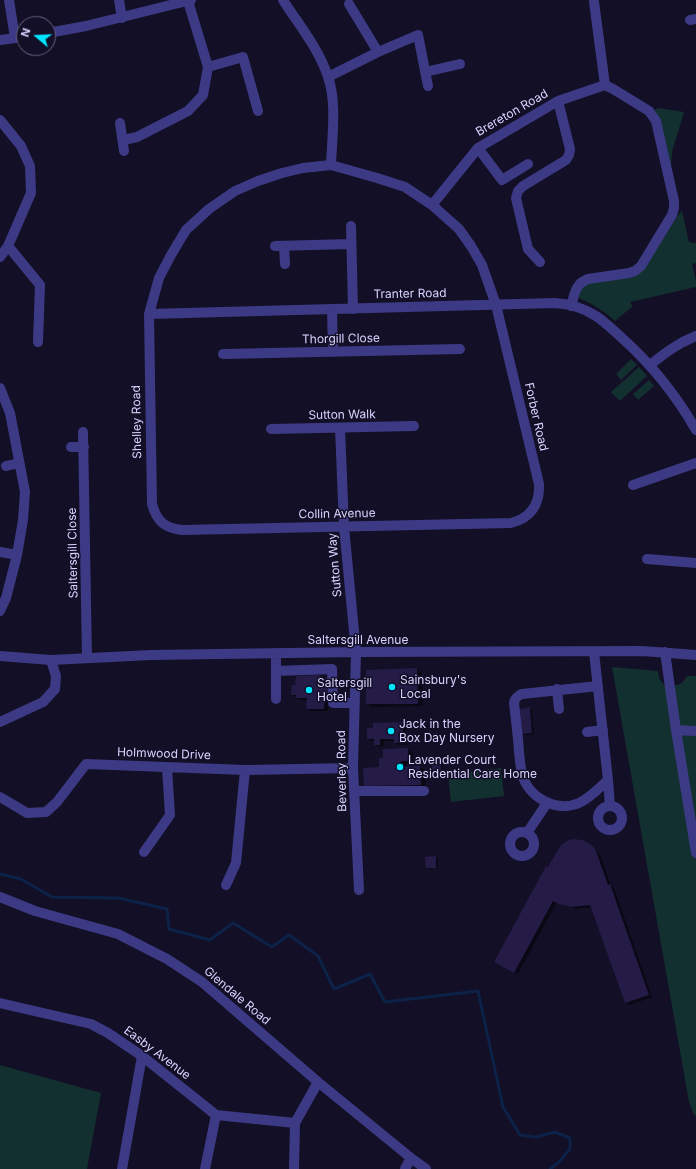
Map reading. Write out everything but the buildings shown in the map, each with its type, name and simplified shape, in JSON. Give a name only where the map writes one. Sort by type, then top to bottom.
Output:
[{"type":"street","points":[[9,0],[16,26]]},
{"type":"street","points":[[119,0],[122,18]]},
{"type":"street","points":[[56,32],[122,18],[190,0],[208,67],[203,95],[188,111],[137,137],[123,140]]},
{"type":"street","points":[[283,0],[314,48],[328,77],[332,91],[333,107],[331,165]]},
{"type":"street","points":[[571,306],[577,286],[582,281],[635,271],[640,266],[672,215],[674,208],[667,167],[654,116],[649,111],[605,85],[594,2]]},
{"type":"street","points":[[349,4],[378,52]]},
{"type":"street","points":[[328,77],[418,34],[428,86]]},
{"type":"street","points":[[0,40],[16,37]]},
{"type":"street","points":[[208,67],[243,57],[258,111]]},
{"type":"street","points":[[425,72],[460,64]]},
{"type":"street","name":"Brereton Road","points":[[432,205],[478,148],[558,101],[605,85]]},
{"type":"street","points":[[540,262],[528,249],[516,198],[518,191],[523,186],[566,160],[569,155],[570,149],[558,101]]},
{"type":"street","points":[[0,120],[4,131],[20,146],[30,166],[31,193],[8,246],[0,257]]},
{"type":"street","points":[[120,123],[124,151]]},
{"type":"street","points":[[478,148],[502,180],[528,164]]},
{"type":"street","name":"Forber Road","points":[[331,165],[405,187],[432,205],[459,229],[482,265],[496,305],[539,484],[537,502],[532,510],[526,517],[511,523]]},
{"type":"street","name":"Shelley Road","points":[[164,525],[154,512],[152,504],[149,314],[159,278],[170,255],[186,230],[209,209],[236,191],[258,181],[282,173],[303,168],[331,165]]},
{"type":"street","points":[[351,226],[353,309]]},
{"type":"street","points":[[285,264],[280,246],[351,244]]},
{"type":"street","points":[[8,246],[40,285],[38,342]]},
{"type":"street","name":"Tranter Road","points":[[149,314],[556,303],[571,306],[595,315],[627,342],[650,365],[678,401],[696,430]]},
{"type":"street","points":[[332,309],[333,352]]},
{"type":"street","points":[[650,365],[678,344],[696,336]]},
{"type":"street","name":"Thorgill Close","points":[[223,354],[460,349]]},
{"type":"street","points":[[0,388],[10,413],[25,492],[23,520],[17,555],[6,598],[0,611]]},
{"type":"street","name":"Sutton Walk","points":[[271,429],[414,426]]},
{"type":"street","name":"Sutton Way","points":[[340,428],[344,527],[356,652]]},
{"type":"street","name":"Saltersgill Close","points":[[83,432],[88,658]]},
{"type":"street","points":[[71,447],[84,447]]},
{"type":"street","points":[[6,466],[19,463]]},
{"type":"street","points":[[633,485],[696,463]]},
{"type":"street","name":"Collin Avenue","points":[[164,525],[173,529],[182,530],[511,523]]},
{"type":"street","points":[[0,552],[17,555]]},
{"type":"street","points":[[647,559],[696,563]]},
{"type":"street","name":"Saltersgill Avenue","points":[[0,657],[51,660],[151,655],[356,652],[666,652],[696,655]]},
{"type":"street","name":"Beverley Road","points":[[356,652],[353,768],[359,890]]},
{"type":"street","points":[[594,652],[610,806]]},
{"type":"street","points":[[666,652],[676,730],[696,853]]},
{"type":"street","points":[[276,653],[276,699]]},
{"type":"street","points":[[0,722],[43,702],[55,689],[56,676],[51,660]]},
{"type":"street","points":[[276,670],[332,669],[333,703],[355,703]]},
{"type":"street","points":[[598,686],[522,694],[515,699],[514,703],[522,774],[526,786],[534,795],[547,803],[558,806],[568,806],[579,803],[608,780]]},
{"type":"street","points":[[557,690],[559,709]]},
{"type":"street","points":[[587,732],[603,730]]},
{"type":"street","points":[[676,730],[696,731]]},
{"type":"street","name":"Holmwood Drive","points":[[0,798],[27,813],[46,812],[57,802],[86,764],[245,770],[353,768]]},
{"type":"street","points":[[144,852],[170,815],[167,768]]},
{"type":"street","points":[[226,885],[236,863],[245,770]]},
{"type":"street","points":[[354,791],[424,791]]},
{"type":"street","points":[[527,833],[547,803]]},
{"type":"street","name":"Glendale Road","points":[[0,897],[35,911],[118,934],[167,959],[202,982],[318,1082],[426,1169]]},
{"type":"street","name":"Easby Avenue","points":[[0,1003],[91,1024],[108,1033],[142,1056],[216,1115]]},
{"type":"street","points":[[122,1169],[142,1056]]},
{"type":"street","points":[[294,1169],[295,1123],[318,1082]]},
{"type":"street","points":[[205,1169],[216,1115],[295,1123]]},
{"type":"street","points":[[405,1169],[411,1158]]},
{"type":"green space","points":[[658,108],[684,112],[672,152],[671,168],[654,110]]},
{"type":"green space","points":[[682,211],[689,242],[696,243],[696,263],[692,264],[696,287],[630,302],[633,306],[615,321],[598,308],[579,298],[584,284],[644,269]]},
{"type":"green space","points":[[631,359],[637,365],[621,380],[616,374]]},
{"type":"green space","points":[[639,367],[647,376],[620,401],[611,392]]},
{"type":"green space","points":[[649,380],[654,386],[638,400],[633,394]]},
{"type":"green space","points":[[612,667],[658,671],[659,678],[664,685],[671,686],[680,684],[687,676],[696,676],[696,1116],[693,1113],[689,1102]]},
{"type":"green space","points":[[501,768],[504,796],[451,802],[448,774]]},
{"type":"green space","points":[[0,1065],[101,1093],[87,1169],[0,1169]]},
{"type":"waterway","points":[[0,874],[21,879],[52,897],[118,898],[167,909],[169,929],[210,940],[233,923],[272,947],[289,935],[318,956],[334,989],[370,974],[385,1002],[478,991],[503,1107],[520,1135],[536,1137],[555,1132],[570,1138],[570,1149],[558,1163],[550,1169]]},
{"type":"place","name":"Sainsbury's Local","points":[[392,687]]},
{"type":"place","name":"Saltersgill Hotel","points":[[309,690]]},
{"type":"place","name":"Jack in the Box Day Nursery","points":[[391,731]]},
{"type":"place","name":"Lavender Court Residential Care Home","points":[[400,767]]}]
